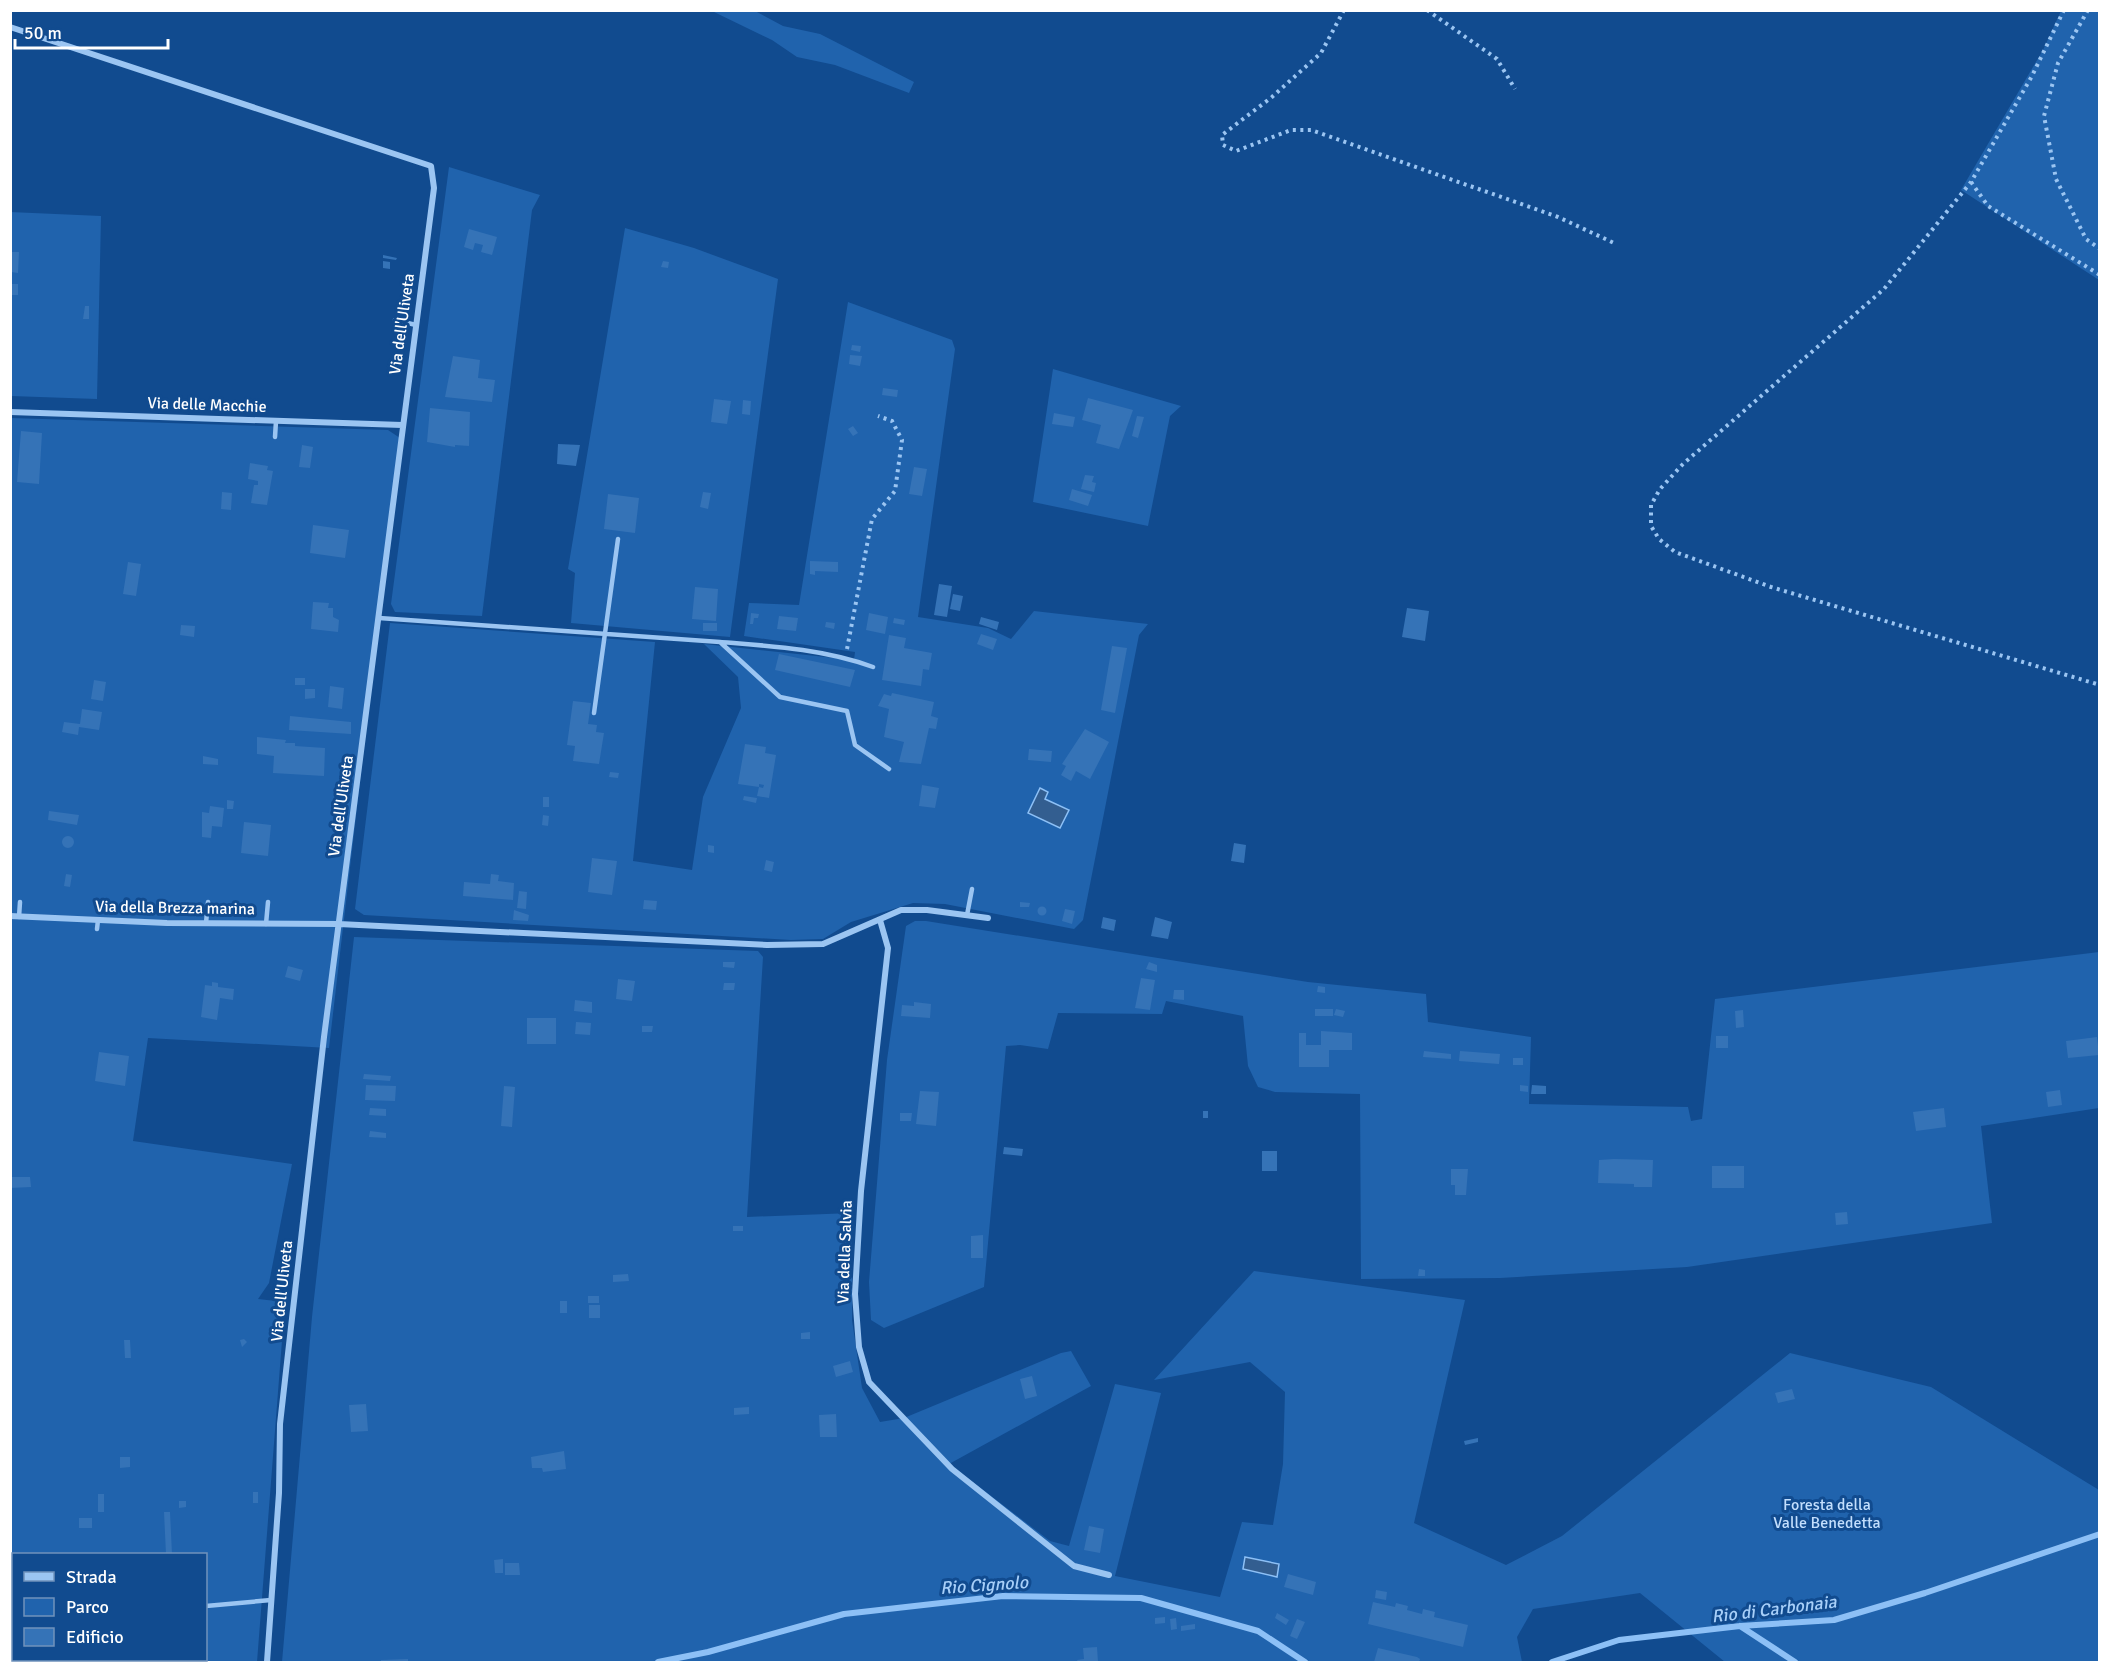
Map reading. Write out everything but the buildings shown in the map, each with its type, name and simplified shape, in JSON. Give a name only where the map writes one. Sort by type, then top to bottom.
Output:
[{"type":"street","name":"Via dell'Uliveta","points":[[10,27],[431,166],[434,188],[339,924],[280,1424],[279,1493],[267,1662]]},
{"type":"street","name":"Via delle Macchie","points":[[10,412],[402,425]]},
{"type":"street","points":[[339,924],[767,945],[822,944],[901,910],[927,910],[988,918]]},
{"type":"street","name":"Via della Brezza marina","points":[[10,916],[206,923],[339,924]]},
{"type":"street","name":"Via della Salvia","points":[[880,920],[888,948],[861,1191],[855,1294],[860,1347],[869,1382],[952,1469],[1074,1566],[1109,1575]]},
{"type":"lane","points":[[395,320],[416,325]]},
{"type":"lane","points":[[275,437],[276,421]]},
{"type":"lane","points":[[594,713],[618,539]]},
{"type":"lane","points":[[379,618],[792,648],[845,658],[873,667]]},
{"type":"lane","points":[[720,642],[780,697],[847,711],[855,745],[890,769]]},
{"type":"lane","points":[[967,915],[972,889]]},
{"type":"lane","points":[[20,902],[20,917]]},
{"type":"lane","points":[[206,923],[208,902]]},
{"type":"lane","points":[[266,924],[268,902]]},
{"type":"lane","points":[[96,929],[98,920]]},
{"type":"lane","points":[[217,932],[218,923]]},
{"type":"lane","points":[[207,1606],[271,1600]]},
{"type":"path","points":[[1344,10],[1321,52],[1272,97],[1222,135],[1223,145],[1236,151],[1291,130],[1311,130],[1558,217],[1614,243]]},
{"type":"path","points":[[1427,10],[1497,59],[1515,89]]},
{"type":"path","points":[[2064,10],[2032,76],[1971,182],[1884,289],[1683,464],[1660,489],[1651,505],[1652,526],[1659,539],[1675,552],[1771,587],[2100,685]]},
{"type":"path","points":[[2088,10],[2058,63],[2044,116],[2056,178],[2086,239],[2100,249]]},
{"type":"path","points":[[1971,182],[1988,206],[2100,275]]},
{"type":"path","points":[[845,658],[872,519],[895,491],[902,440],[892,421],[878,416]]},
{"type":"green space","points":[[712,11],[755,11],[783,26],[820,34],[914,82],[909,93],[835,65],[797,57],[772,40]]},
{"type":"green space","points":[[2061,11],[2099,11],[2099,280],[1961,190],[2043,50]]},
{"type":"green space","points":[[449,167],[540,195],[532,210],[482,616],[395,612],[391,604]]},
{"type":"green space","points":[[10,212],[101,216],[97,399],[11,396]]},
{"type":"green space","points":[[625,228],[694,248],[778,279],[730,637],[571,623],[575,573],[568,569]]},
{"type":"green space","points":[[848,302],[952,340],[955,349],[918,617],[988,628],[1011,639],[1034,611],[1148,624],[1139,635],[1083,920],[1074,929],[945,904],[913,903],[851,922],[823,939],[791,940],[364,915],[355,909],[390,623],[655,642],[633,861],[692,870],[703,797],[741,708],[738,677],[704,644],[854,660],[855,652],[744,636],[749,603],[799,605]]},
{"type":"green space","points":[[1053,369],[1181,406],[1170,416],[1148,526],[1033,502]]},
{"type":"green space","points":[[11,418],[388,430],[400,438],[329,1048],[148,1038],[133,1141],[292,1164],[269,1283],[258,1299],[285,1302],[257,1662],[11,1662]]},
{"type":"green space","points":[[915,921],[1308,982],[1426,994],[1428,1022],[1531,1037],[1529,1104],[1688,1107],[1691,1121],[1702,1119],[1715,999],[2099,952],[2099,1108],[1981,1126],[1992,1223],[1687,1267],[1500,1278],[1361,1279],[1360,1094],[1275,1092],[1258,1087],[1248,1066],[1243,1016],[1166,1001],[1162,1014],[1058,1013],[1048,1049],[1020,1045],[1006,1046],[984,1287],[884,1328],[871,1320],[869,1282],[887,1060],[906,926]]},
{"type":"green space","name":"Foresta della Valle Benedetta","points":[[354,937],[758,951],[763,957],[747,1217],[852,1213],[852,1320],[862,1388],[880,1422],[904,1418],[1061,1353],[1071,1351],[1091,1386],[949,1464],[1050,1541],[1069,1546],[1115,1384],[1161,1393],[1115,1576],[1220,1597],[1242,1522],[1273,1525],[1283,1464],[1285,1392],[1250,1362],[1154,1380],[1254,1271],[1465,1300],[1414,1523],[1506,1565],[1562,1536],[1790,1353],[1931,1387],[2099,1490],[2099,1662],[1725,1662],[1640,1593],[1533,1609],[1517,1637],[1522,1662],[282,1662],[312,1317]]},
{"type":"shaded area","points":[[1040,788],[1048,792],[1045,799],[1069,810],[1060,828],[1028,813]]},
{"type":"shaded area","points":[[1245,1557],[1279,1564],[1277,1577],[1243,1569]]},
{"type":"waterway","name":"Rio di Carbonaia","points":[[1552,1662],[1619,1640],[1740,1626],[1834,1620],[1925,1593],[2100,1534]]},
{"type":"waterway","name":"Rio Cignolo","points":[[658,1662],[708,1652],[844,1614],[1003,1596],[1141,1598],[1258,1631],[1305,1662]]},
{"type":"waterway","points":[[1740,1626],[1795,1662]]}]
